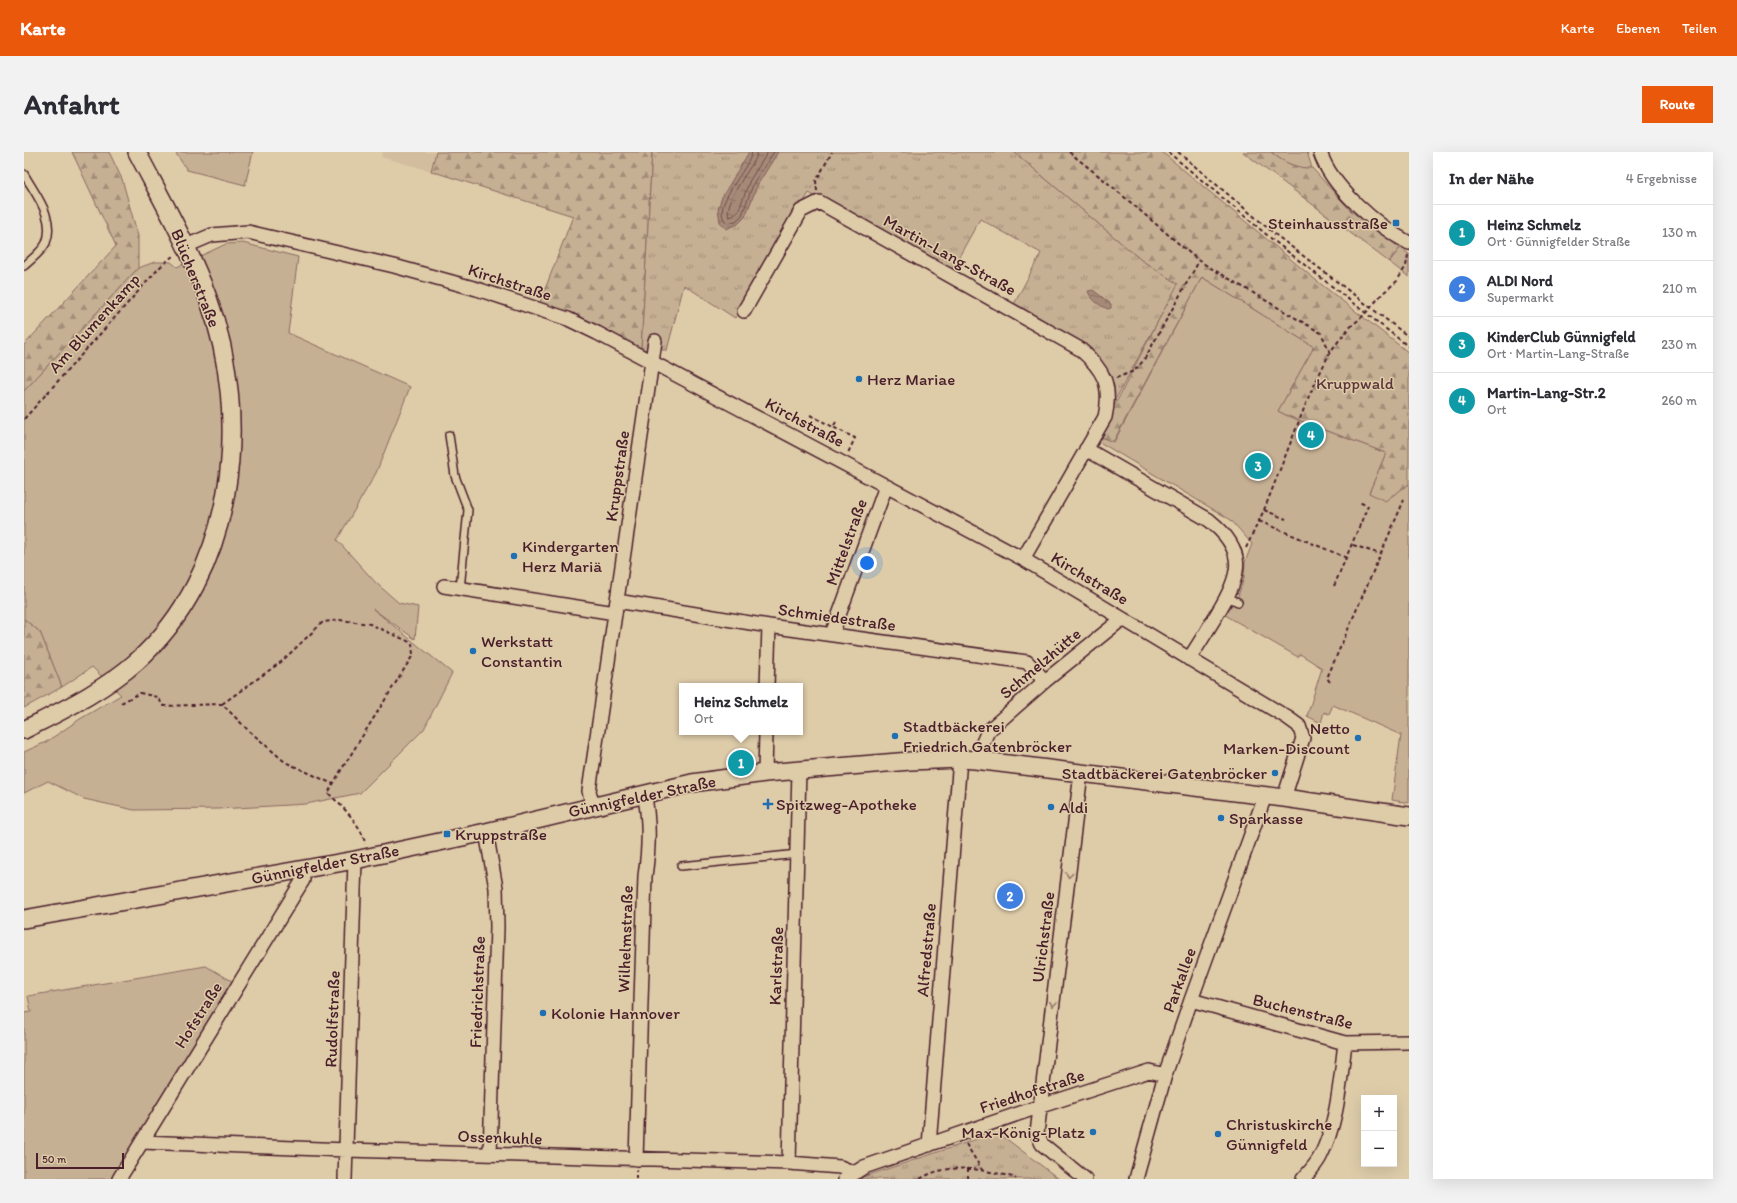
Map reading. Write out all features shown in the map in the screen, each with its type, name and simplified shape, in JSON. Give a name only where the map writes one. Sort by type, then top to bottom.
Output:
[{"type":"street","name":"Blücherstraße","points":[[24,730],[108,684],[136,662],[164,632],[185,604],[202,574],[222,513],[228,479],[231,445],[231,409],[226,368],[219,336],[208,299],[186,246],[137,152]]},
{"type":"street","points":[[1320,152],[1336,181],[1358,205],[1391,232],[1409,243]]},
{"type":"street","points":[[744,310],[800,211],[819,202]]},
{"type":"street","name":"Martin-Lang-Straße","points":[[819,202],[1080,349],[1089,357],[1101,372],[1106,382],[1108,400],[1104,417],[1023,559]]},
{"type":"street","name":"Kirchstraße","points":[[186,246],[212,234],[248,232],[386,264],[484,291],[568,319],[652,361],[1023,559],[1288,718],[1298,726],[1303,738],[1284,798]]},
{"type":"street","name":"Kruppstraße","points":[[593,806],[589,791],[654,341]]},
{"type":"street","points":[[1086,449],[1208,520],[1223,531],[1230,540],[1237,562],[1232,600],[1189,659]]},
{"type":"street","name":"Mittelstraße","points":[[832,634],[886,486]]},
{"type":"street","name":"Schmiedestraße","points":[[444,586],[832,634],[1027,662],[1045,681]]},
{"type":"street","name":"Schmelzhütte","points":[[968,760],[988,731],[1045,681],[1122,619]]},
{"type":"street","points":[[767,683],[769,626]]},
{"type":"street","points":[[765,773],[766,735]]},
{"type":"street","name":"Günnigfelder Straße","points":[[24,919],[361,858],[486,832],[644,793],[692,783],[765,773],[910,761],[968,760],[1284,798],[1409,816]]},
{"type":"street","name":"Alfredstraße","points":[[929,1145],[968,760]]},
{"type":"street","name":"Karlstraße","points":[[789,1163],[799,770]]},
{"type":"street","name":"Ulrichstraße","points":[[1081,773],[1037,1133],[1042,1144],[1085,1179]]},
{"type":"street","name":"Wilhelmstraße","points":[[636,1159],[645,876],[648,862],[648,810],[644,793]]},
{"type":"street","name":"Parkallee","points":[[1136,1179],[1165,1075],[1190,1000],[1265,796]]},
{"type":"street","name":"Friedrichstraße","points":[[486,832],[496,888],[497,919],[490,1154]]},
{"type":"street","name":"Rudolfstraße","points":[[345,1179],[361,858]]},
{"type":"street","name":"Hofstraße","points":[[119,1179],[303,880],[302,869]]},
{"type":"street","name":"Buchenstraße","points":[[1190,1000],[1345,1043],[1409,1042]]},
{"type":"street","points":[[1303,1179],[1319,1158],[1330,1133],[1336,1109],[1345,1043]]},
{"type":"street","name":"Friedhofstraße","points":[[850,1176],[864,1167],[1148,1071],[1165,1075]]},
{"type":"street","name":"Ossenkuhle","points":[[142,1142],[347,1150],[789,1163],[840,1167],[850,1176]]},
{"type":"lane","points":[[24,174],[46,213],[49,228],[45,244],[24,266]]},
{"type":"lane","points":[[449,435],[455,476],[468,510],[460,589]]},
{"type":"lane","points":[[681,866],[798,854]]},
{"type":"path","points":[[819,202],[816,181],[832,152]]},
{"type":"path","points":[[1069,152],[1199,261],[1321,333],[1330,352]]},
{"type":"path","points":[[1168,152],[1273,240],[1409,347]]},
{"type":"path","points":[[1178,152],[1276,235],[1371,307],[1409,338]]},
{"type":"path","name":"Am Blumenkamp","points":[[24,419],[160,267],[186,246]]},
{"type":"path","points":[[1237,562],[1249,543],[1264,510],[1309,396],[1330,352],[1348,329],[1366,313],[1397,280],[1406,266],[1409,250]]},
{"type":"path","points":[[1106,382],[1134,371],[1144,360],[1199,261]]},
{"type":"path","points":[[810,415],[854,438],[849,451]]},
{"type":"path","points":[[833,427],[836,422]]},
{"type":"path","points":[[1330,682],[1327,678],[1404,500]]},
{"type":"path","points":[[1334,586],[1368,506],[1359,502]]},
{"type":"path","points":[[1264,510],[1286,518]]},
{"type":"path","points":[[1259,521],[1347,558]]},
{"type":"path","points":[[1352,544],[1380,554]]},
{"type":"path","points":[[121,704],[140,693],[156,697],[164,706],[222,704],[281,662],[323,622],[340,620],[370,624],[412,643],[413,655],[332,784],[328,793],[341,806],[364,836],[361,858]]},
{"type":"path","points":[[222,704],[285,762],[332,784]]},
{"type":"path","points":[[960,1134],[982,1170]]},
{"type":"path","points":[[968,1168],[968,1179]]},
{"type":"path","points":[[920,1179],[931,1172],[968,1168],[1013,1177],[1016,1179]]},
{"type":"shaded area","points":[[383,152],[436,152],[431,171],[381,157]]},
{"type":"green space","points":[[72,152],[109,152],[122,179],[138,236],[138,268],[24,391],[24,345],[116,246]]},
{"type":"green space","points":[[175,152],[253,152],[245,185],[187,170]]},
{"type":"green space","points":[[436,152],[652,152],[641,350],[539,305],[573,216],[431,171]]},
{"type":"green space","points":[[652,152],[1014,152],[1141,260],[1178,284],[1113,404],[1114,387],[1106,368],[1091,348],[1013,306],[1041,253],[980,219],[951,271],[809,193],[735,318],[684,285],[667,350],[641,350]]},
{"type":"green space","name":"Kruppwald","points":[[1014,152],[1162,152],[1317,281],[1409,353],[1409,484],[1385,501],[1369,493],[1386,453],[1278,411],[1314,347],[1202,277],[1113,442],[1099,436],[1177,284],[1141,260]]},
{"type":"green space","points":[[1243,152],[1271,152],[1290,164],[1312,168],[1351,211],[1400,248],[1389,262]]},
{"type":"green space","points":[[1271,152],[1307,152],[1312,168],[1290,164]]},
{"type":"green space","points":[[243,243],[298,257],[288,333],[410,387],[376,473],[337,540],[376,583],[399,603],[418,607],[415,639],[373,609],[452,673],[424,729],[360,793],[306,804],[219,809],[134,810],[84,799],[48,781],[24,793],[24,752],[46,742],[80,719],[121,695],[92,667],[62,687],[40,632],[24,619],[24,391],[138,268],[155,262],[171,262],[177,267],[226,244]]},
{"type":"green space","points":[[1400,248],[1409,254],[1409,277],[1389,262]]},
{"type":"green space","points":[[1202,277],[1314,347],[1278,411],[1386,453],[1369,493],[1409,484],[1409,803],[1392,800],[1401,735],[1333,705],[1329,714],[1324,712],[1321,723],[1307,716],[1322,668],[1300,654],[1298,657],[1225,615],[1238,596],[1244,578],[1245,562],[1252,544],[1231,520],[1096,440],[1099,436],[1114,442]]},
{"type":"green space","points":[[24,619],[40,632],[62,687],[24,708]]},
{"type":"green space","points":[[206,966],[232,981],[111,1179],[24,1179],[24,1013],[31,1012],[28,996]]},
{"type":"green space","points":[[992,1134],[1000,1134],[1059,1179],[857,1179]]},
{"type":"water","points":[[749,152],[778,152],[758,184],[745,217],[738,224],[726,229],[720,222],[718,209],[722,197]]},
{"type":"water","points":[[1093,290],[1111,304],[1111,308],[1105,308],[1093,299],[1088,291]]},
{"type":"place","name":"Steinhausstraße","points":[[1396,223]]},
{"type":"place","name":"Herz Mariae","points":[[859,379]]},
{"type":"place","name":"Martin-Lang-Str.2","points":[[1311,435]]},
{"type":"place","name":"KinderClub Günnigfeld","points":[[1258,466]]},
{"type":"place","name":"Kindergarten Herz Mariä","points":[[514,556]]},
{"type":"place","name":"Werkstatt Constantin","points":[[473,651]]},
{"type":"place","name":"Stadtbäckerei Friedrich Gatenbröcker","points":[[895,736]]},
{"type":"place","name":"Netto Marken-Discount","points":[[1358,738]]},
{"type":"place","name":"Heinz Schmelz","points":[[741,763]]},
{"type":"place","name":"Stadtbäckerei Gatenbröcker","points":[[1275,773]]},
{"type":"place","name":"Spitzweg-Apotheke","points":[[768,804]]},
{"type":"place","name":"Aldi","points":[[1051,807]]},
{"type":"place","name":"Sparkasse","points":[[1221,818]]},
{"type":"place","name":"Kruppstraße","points":[[447,834]]},
{"type":"place","name":"ALDI Nord","points":[[1010,896]]},
{"type":"place","name":"Kolonie Hannover","points":[[543,1013]]},
{"type":"place","name":"Max-König-Platz","points":[[1093,1132]]},
{"type":"place","name":"Christuskirche Günnigfeld","points":[[1218,1134]]}]
